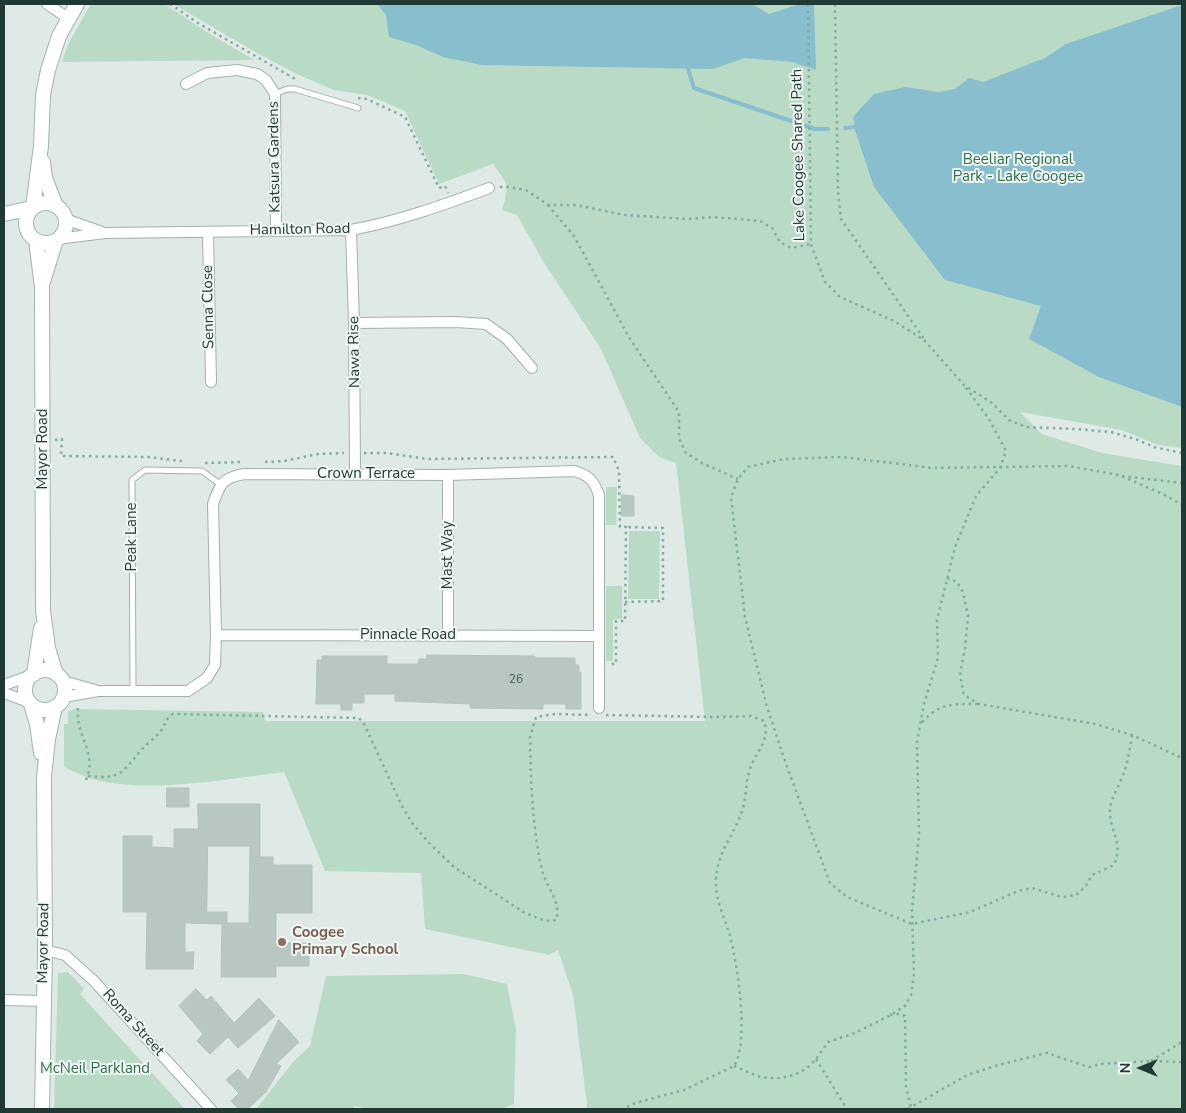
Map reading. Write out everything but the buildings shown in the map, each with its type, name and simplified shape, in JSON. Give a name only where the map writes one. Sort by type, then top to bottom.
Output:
[{"type":"main road","points":[[32,235],[26,218],[33,208],[48,70],[53,51],[68,18],[77,4]]},
{"type":"main road","points":[[4,220],[49,242],[57,239],[64,230],[65,219],[56,206],[45,178],[41,146]]},
{"type":"main road","points":[[4,214],[33,208],[45,203],[56,206]]},
{"type":"main road","name":"Mayor Road","points":[[32,235],[42,288],[43,610],[48,648],[59,677]]},
{"type":"main road","name":"Mayor Road","points":[[42,288],[57,239]]},
{"type":"main road","name":"Mayor Road","points":[[33,675],[43,610]]},
{"type":"main road","points":[[45,670],[59,677],[65,689],[59,702],[47,710],[38,709],[30,703],[26,693],[26,684],[33,675],[45,670]]},
{"type":"main road","name":"Mayor Road","points":[[42,1109],[45,950],[44,776],[48,739],[59,702]]},
{"type":"main road","name":"Mayor Road","points":[[30,703],[37,724],[44,776]]},
{"type":"street","points":[[47,4],[68,18]]},
{"type":"street","name":"Katsura Gardens","points":[[186,84],[207,73],[237,70],[257,74],[266,80],[275,94],[276,231]]},
{"type":"street","name":"Hamilton Road","points":[[57,239],[105,233],[352,230],[387,223],[489,188]]},
{"type":"street","name":"Hamilton Road","points":[[65,219],[105,233]]},
{"type":"street","name":"Nawa Rise","points":[[352,230],[355,474]]},
{"type":"street","name":"Senna Close","points":[[208,233],[211,382]]},
{"type":"street","points":[[354,323],[456,322],[486,324],[507,339],[532,368]]},
{"type":"street","name":"Crown Terrace","points":[[220,484],[230,477],[244,474],[448,475],[574,471],[585,473],[594,482],[599,495],[598,713]]},
{"type":"street","name":"Mast Way","points":[[448,475],[448,635]]},
{"type":"street","points":[[59,702],[98,690],[188,691],[207,678],[215,665],[216,635],[212,504],[220,484]]},
{"type":"street","name":"Pinnacle Road","points":[[216,635],[599,636]]},
{"type":"street","points":[[4,685],[33,675]]},
{"type":"street","points":[[59,677],[98,690]]},
{"type":"street","points":[[4,693],[30,703]]},
{"type":"street","name":"Roma Street","points":[[45,950],[65,955],[93,980],[211,1109]]},
{"type":"street","points":[[4,1000],[44,1001]]},
{"type":"lane","points":[[275,94],[287,89],[295,89],[358,108]]},
{"type":"lane","name":"Peak Lane","points":[[133,690],[132,480],[145,470],[202,471],[220,484]]},
{"type":"path","name":"Lake Coogee Shared Path","points":[[808,4],[811,244],[825,282],[840,297],[894,321],[924,340],[964,385],[992,403],[1009,420],[1026,427],[1111,432],[1154,447],[1182,453]]},
{"type":"path","points":[[836,4],[838,192],[841,219],[924,340]]},
{"type":"path","points":[[489,188],[510,187],[526,190],[548,205],[574,236],[630,339],[679,412],[679,438],[686,453],[702,463],[738,479]]},
{"type":"path","points":[[548,205],[576,205],[625,215],[760,221],[772,228],[780,242],[791,248],[811,244]]},
{"type":"path","points":[[734,1066],[760,1077],[780,1078],[806,1069],[828,1042],[855,1033],[889,1016],[905,1006],[911,995],[914,974],[912,924],[919,834],[917,742],[924,704],[938,658],[937,620],[955,547],[976,496],[1000,468],[1006,451],[989,418],[964,385]]},
{"type":"path","points":[[43,440],[62,439],[62,456],[148,457],[185,461]]},
{"type":"path","points":[[264,462],[284,461],[319,454],[356,452],[387,452],[427,459],[612,457],[619,471],[620,527],[663,528],[663,601],[625,602]]},
{"type":"path","points":[[1132,735],[1125,771],[1110,807],[1111,824],[1118,845],[1118,856],[1114,865],[1092,875],[1076,895],[1062,897],[1032,888],[1018,891],[970,912],[912,924],[847,897],[830,883],[767,707],[745,617],[731,497],[738,479],[748,467],[784,459],[842,457],[933,468],[1068,466],[1182,483]]},
{"type":"path","points":[[203,463],[244,462]]},
{"type":"path","points":[[1119,475],[1163,494],[1182,505]]},
{"type":"path","points":[[599,664],[616,664],[616,621],[624,621],[626,527]]},
{"type":"path","points":[[947,578],[957,582],[963,592],[968,616],[960,675],[964,695],[979,704]]},
{"type":"path","points":[[920,724],[931,712],[941,707],[957,704],[979,704],[1095,724],[1132,735],[1182,758]]},
{"type":"path","points":[[78,708],[79,725],[90,758],[90,768],[86,780]]},
{"type":"path","points":[[88,776],[111,777],[118,775],[127,768],[173,714],[359,718],[364,724],[402,806],[413,824],[428,842],[454,866],[484,887],[525,913],[550,921],[556,920],[558,910],[542,873],[536,843],[532,803],[530,737],[536,717],[555,714],[598,713],[717,717],[752,716],[764,721],[767,729],[766,738],[750,767],[741,814],[724,847],[717,867],[716,886],[729,932],[740,999],[741,1047],[738,1060],[734,1066],[684,1090],[635,1103],[623,1109]]},
{"type":"path","points":[[889,1016],[900,1014],[905,1016],[906,1087],[909,1108],[967,1075],[1047,1053],[1089,1067],[1100,1064],[1150,1061],[1182,1062]]},
{"type":"path","points":[[1150,1061],[1182,1042]]},
{"type":"path","points":[[816,1059],[847,1109]]},
{"type":"green space","points":[[91,4],[165,4],[254,60],[62,62],[68,44]]},
{"type":"green space","name":"Beeliar Regional Park - Lake Coogee","points":[[173,4],[1182,4],[1182,448],[1158,445],[1122,430],[1020,412],[1042,434],[1102,453],[1182,466],[1182,1109],[586,1109],[573,995],[558,950],[549,955],[425,929],[421,873],[325,871],[284,772],[186,784],[135,785],[111,783],[89,778],[64,767],[64,724],[68,724],[68,712],[74,709],[263,712],[265,721],[705,721],[676,463],[659,457],[640,438],[601,349],[543,261],[517,215],[502,210],[507,189],[505,181],[493,164],[439,184],[405,111],[367,95],[334,90],[299,75],[255,52]]},
{"type":"green space","points":[[606,487],[617,487],[616,525],[606,525]]},
{"type":"green space","points":[[629,531],[660,531],[659,599],[628,599]]},
{"type":"green space","points":[[606,586],[622,586],[622,619],[613,619],[613,661],[606,661]]},
{"type":"green space","name":"McNeil Parkland","points":[[68,972],[84,989],[80,994],[185,1109],[54,1109],[58,973]]},
{"type":"green space","points":[[464,974],[507,984],[516,1030],[514,1104],[501,1109],[367,1109],[354,1106],[353,1109],[256,1109],[294,1061],[310,1046],[326,976]]},
{"type":"water","points":[[377,4],[752,4],[769,14],[800,4],[814,4],[816,70],[792,62],[745,58],[713,69],[482,65],[443,57],[416,45],[389,37],[386,15]]},
{"type":"water","points":[[1182,5],[1182,407],[1099,377],[1029,339],[1041,306],[945,280],[874,187],[855,130],[853,117],[874,94],[905,87],[939,92],[955,89],[969,78],[983,82],[1045,58],[1066,44]]},
{"type":"waterway","points":[[688,69],[694,88],[815,129],[828,129]]},
{"type":"waterway","points":[[845,128],[855,127]]},
{"type":"place","name":"Coogee Primary School","points":[[282,942]]}]
